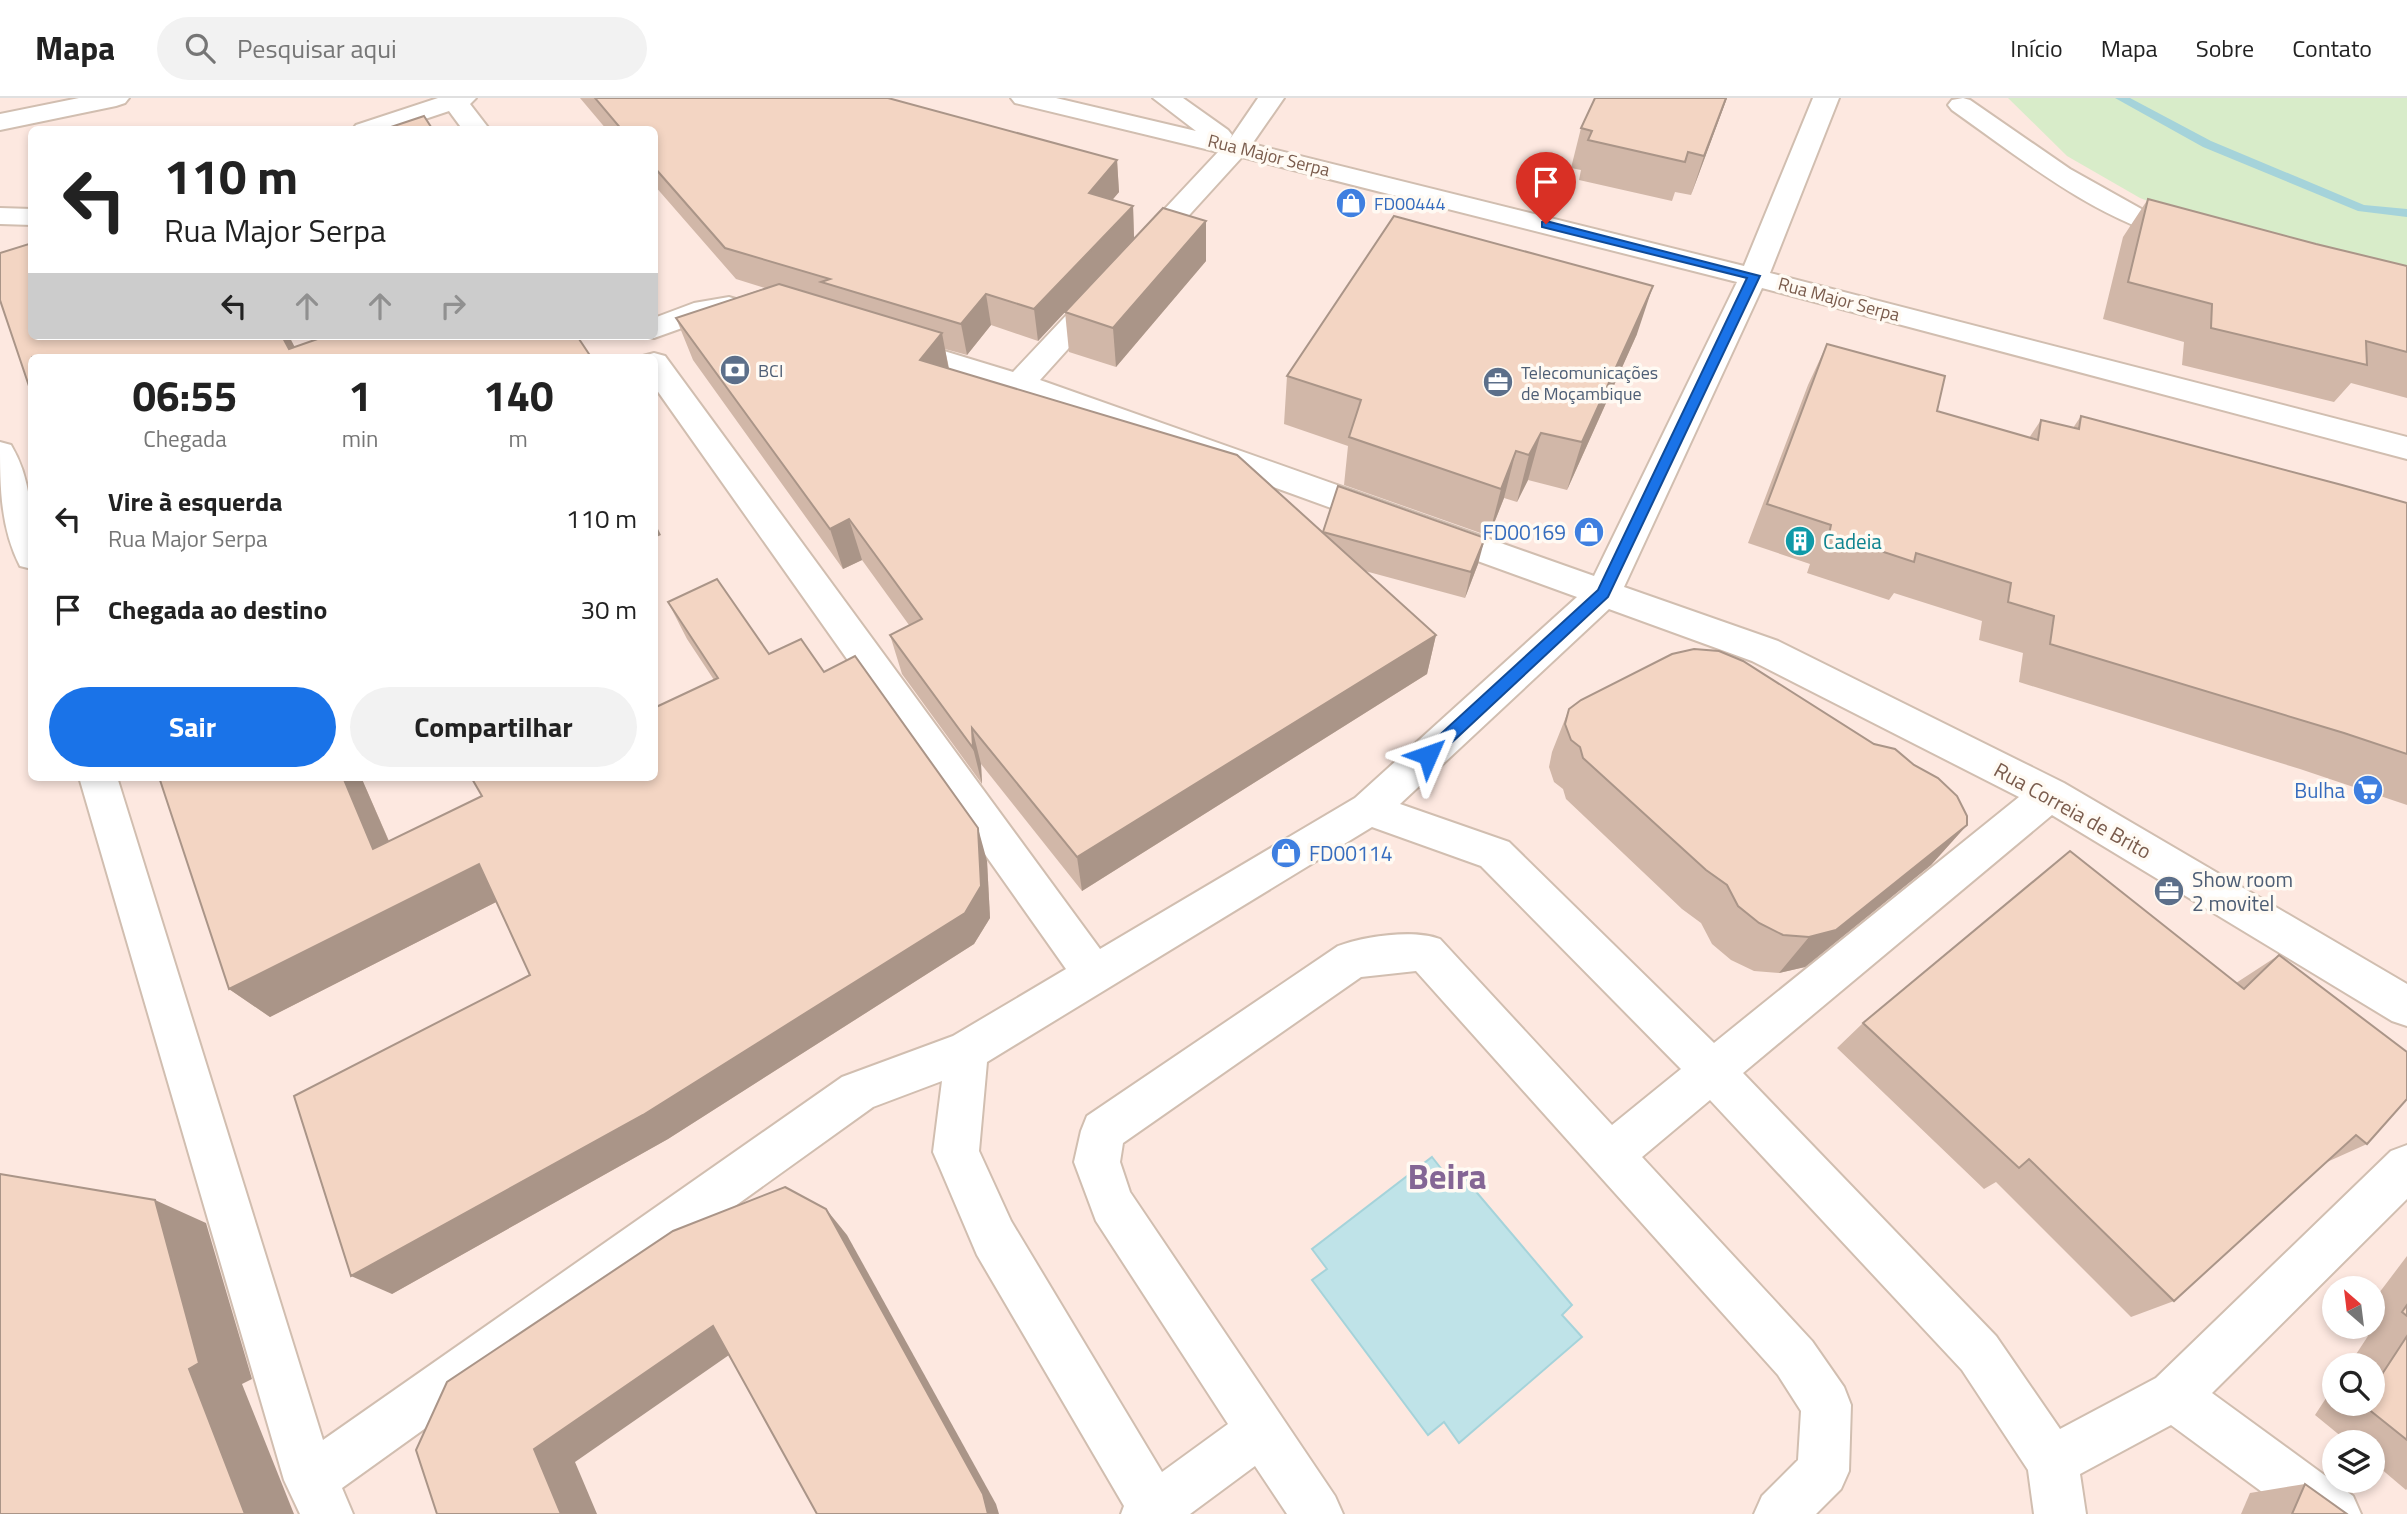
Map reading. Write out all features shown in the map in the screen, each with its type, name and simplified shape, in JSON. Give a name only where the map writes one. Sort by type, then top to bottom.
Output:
[{"type":"street","points":[[0,122],[116,98]]},
{"type":"street","points":[[370,126],[388,112],[397,98]]},
{"type":"street","name":"Rua Major Serpa","points":[[1024,98],[1237,147],[1754,276],[2407,448]]},
{"type":"street","points":[[1166,98],[1237,147]]},
{"type":"street","points":[[1019,384],[1237,147],[1271,98]]},
{"type":"street","points":[[99,781],[318,1497],[858,1092],[967,1051],[1369,809],[1603,594],[1754,276],[1826,98]]},
{"type":"street","points":[[375,126],[459,99],[475,126]]},
{"type":"street","points":[[1961,105],[2061,175],[2136,217],[2210,243]]},
{"type":"street","points":[[30,126],[57,112]]},
{"type":"street","points":[[0,142],[28,127]]},
{"type":"street","points":[[0,216],[28,218]]},
{"type":"street","points":[[658,327],[704,310],[738,305],[761,307]]},
{"type":"street","name":"Rua Correia de Brito","points":[[876,340],[1019,384],[1765,651],[2050,794],[2407,1007]]},
{"type":"street","points":[[658,369],[1094,975]]},
{"type":"street","points":[[0,453],[28,544]]},
{"type":"street","points":[[1610,1155],[2050,794]]},
{"type":"street","points":[[1369,809],[1495,854],[1712,1071],[1979,1353],[2052,1461],[2060,1514]]},
{"type":"street","points":[[1317,1514],[1112,1205],[1097,1162],[1103,1131],[1353,959],[1425,952],[1795,1358],[1826,1405],[1824,1471],[1780,1514]]},
{"type":"street","points":[[967,1051],[956,1152],[994,1238],[1153,1512],[1262,1430]]},
{"type":"street","points":[[2052,1461],[2174,1396],[2407,1167]]},
{"type":"street","points":[[2174,1396],[2335,1514]]},
{"type":"shaded area","points":[[0,98],[2020,98],[2407,290],[2407,1514],[0,1514]]},
{"type":"green space","points":[[2008,98],[2407,98],[2407,290],[2374,285],[2140,198],[2067,156]]},
{"type":"water","points":[[1432,1157],[1447,1176],[1456,1168],[1572,1305],[1562,1315],[1582,1337],[1459,1443],[1444,1422],[1428,1435],[1312,1280],[1327,1269],[1312,1249]]},
{"type":"building","points":[[595,98],[888,98],[1117,160],[1089,193],[1133,206],[1034,309],[986,294],[961,324],[821,282],[830,279],[725,248],[658,172],[658,126],[619,126]]},
{"type":"building","points":[[1595,98],[1726,98],[1704,156],[1688,152],[1685,162],[1588,140],[1592,131],[1581,128]]},
{"type":"building","points":[[424,116],[430,126],[394,126]]},
{"type":"building","points":[[2148,199],[2407,266],[2407,352],[2366,341],[2367,365],[2211,328],[2212,304],[2128,282]]},
{"type":"building","points":[[1163,208],[1206,221],[1113,328],[1065,312]]},
{"type":"building","name":"Telecomunicações de Moçambique","points":[[1394,216],[1653,286],[1582,442],[1541,433],[1529,455],[1516,451],[1501,489],[1349,437],[1361,400],[1287,376]]},
{"type":"building","points":[[28,244],[28,340],[284,340],[289,349],[315,340],[580,340],[589,354],[28,354],[28,383],[0,300],[0,253]]},
{"type":"building","points":[[779,284],[942,333],[920,360],[1237,455],[1436,635],[1077,857],[972,728],[973,748],[890,635],[922,619],[849,519],[830,529],[676,318]]},
{"type":"building","points":[[1827,344],[1945,376],[1937,411],[2038,440],[2041,420],[2079,429],[2081,416],[2407,503],[2407,754],[2050,644],[2054,616],[2008,602],[2011,583],[1916,553],[1914,562],[1829,534],[1831,525],[1767,504]]},
{"type":"building","points":[[1338,486],[1485,538],[1471,572],[1323,532]]},
{"type":"building","points":[[717,579],[769,654],[801,639],[824,672],[855,656],[978,828],[981,886],[965,913],[643,1115],[351,1276],[294,1096],[530,975],[479,864],[229,989],[160,781],[345,781],[373,849],[482,796],[473,781],[658,781],[658,706],[718,678],[668,602]]},
{"type":"building","points":[[1694,649],[1719,651],[1743,661],[1874,744],[1895,749],[1914,765],[1938,778],[1957,796],[1967,816],[1967,825],[1836,930],[1809,937],[1783,935],[1759,923],[1738,906],[1727,885],[1706,870],[1583,758],[1580,747],[1571,740],[1565,724],[1569,709],[1581,700],[1672,654]]},
{"type":"building","points":[[2070,851],[2244,989],[2279,955],[2407,1052],[2407,1099],[2367,1144],[2356,1135],[2174,1301],[2029,1159],[2019,1168],[1863,1023]]},
{"type":"building","points":[[0,1174],[155,1200],[199,1363],[189,1369],[245,1514],[0,1514]]},
{"type":"building","points":[[785,1187],[826,1209],[983,1494],[988,1514],[817,1514],[713,1326],[534,1449],[561,1514],[437,1514],[416,1450],[447,1382],[673,1231]]},
{"type":"building","points":[[2407,1336],[2407,1440],[2377,1416],[2385,1416],[2385,1370]]},
{"type":"building","points":[[2305,1484],[2347,1514],[2292,1514]]},
{"type":"waterway","points":[[2121,98],[2207,144],[2362,208],[2407,213]]},
{"type":"place","name":"FD00444","points":[[1351,203]]},
{"type":"place","name":"BCI","points":[[735,370]]},
{"type":"place","name":"Telecomunicações de Moçambique","points":[[1498,382]]},
{"type":"place","name":"FD00169","points":[[1589,532]]},
{"type":"place","name":"Cadeia","points":[[1800,541]]},
{"type":"place","name":"Bulha","points":[[2368,790]]},
{"type":"place","name":"FD00114","points":[[1286,853]]},
{"type":"place","name":"Show room 2 movitel","points":[[2169,891]]},
{"type":"district","name":"Beira","points":[[1447,1176]]},
{"type":"route","points":[[1428,755],[1603,594],[1754,276],[1546,224]]}]
